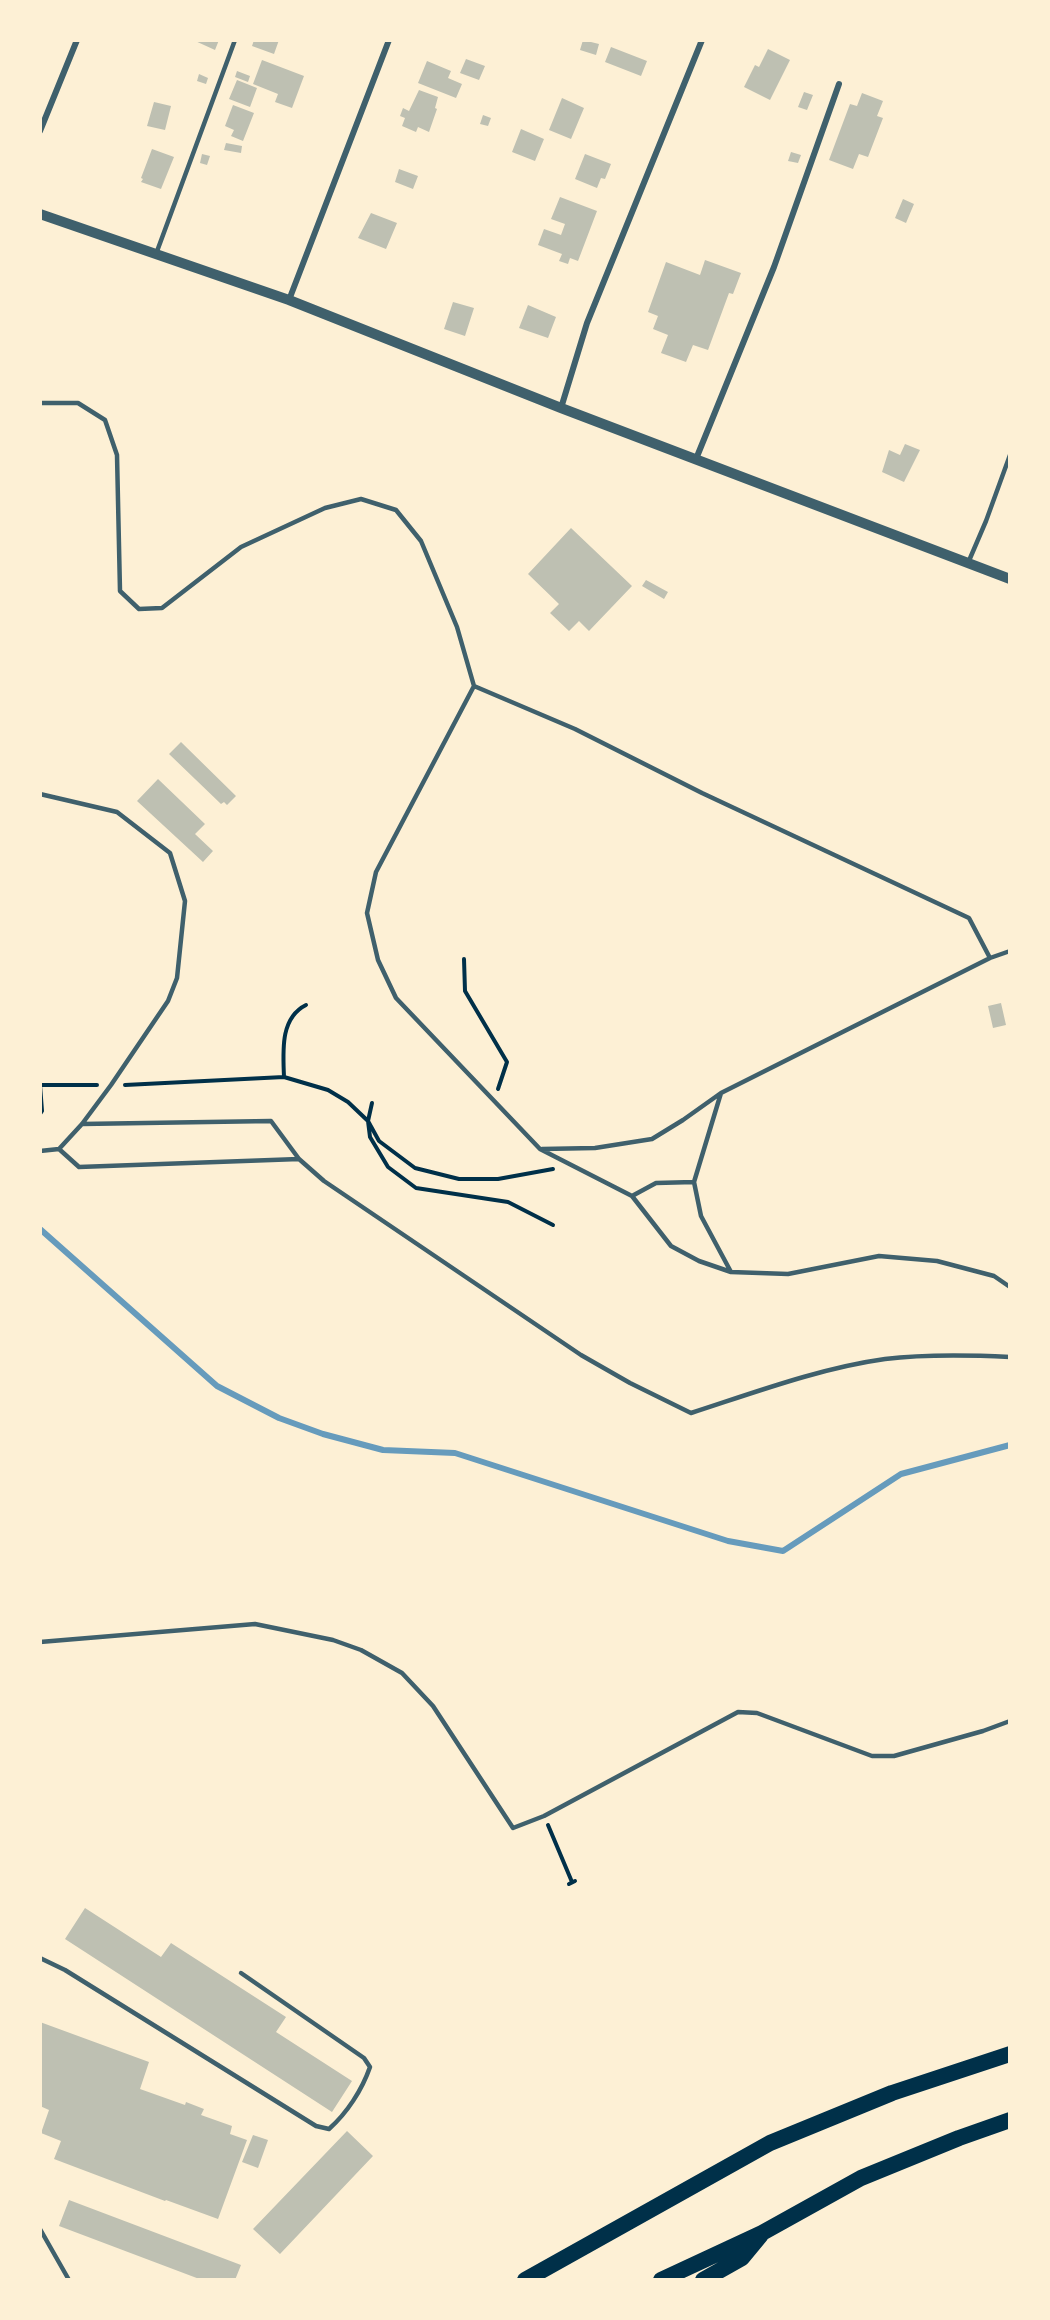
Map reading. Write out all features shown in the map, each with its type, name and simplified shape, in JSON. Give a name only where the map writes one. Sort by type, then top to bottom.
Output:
[{"type":"highway","points":[[525,2280],[770,2143],[892,2093],[1010,2054]]},
{"type":"highway","points":[[661,2280],[762,2233],[861,2178],[1010,2120]]},
{"type":"highway","points":[[703,2280],[742,2258],[762,2233]]},
{"type":"street","points":[[40,130],[76,40]]},
{"type":"street","points":[[290,300],[390,40]]},
{"type":"street","points":[[561,408],[587,323],[702,40]]},
{"type":"street","points":[[696,459],[774,267],[839,84]]},
{"type":"street","points":[[40,214],[290,300],[561,408],[1010,579]]},
{"type":"lane","points":[[156,254],[235,40]]},
{"type":"lane","points":[[40,403],[78,403],[105,420],[117,455],[120,591],[139,609],[162,608],[241,547],[325,508],[361,499],[396,510],[420,541],[457,627],[474,686],[376,872],[367,913],[378,960],[396,998],[540,1149],[632,1197],[671,1246],[699,1261],[731,1272],[788,1274],[879,1257],[937,1261],[994,1276],[1010,1287]]},
{"type":"lane","points":[[968,563],[1010,455]]},
{"type":"lane","points":[[474,686],[565,725],[702,793],[969,918],[990,958]]},
{"type":"lane","points":[[40,794],[117,812],[170,853],[186,901],[177,978],[168,1001],[82,1124],[59,1149],[40,1151]]},
{"type":"lane","points":[[540,1149],[595,1148],[652,1139],[721,1093],[990,958],[1010,951]]},
{"type":"lane","points":[[721,1093],[694,1182],[701,1216],[731,1272]]},
{"type":"lane","points":[[82,1124],[271,1121],[298,1159],[324,1181],[581,1355],[630,1383],[691,1413],[794,1379],[885,1359],[964,1355],[1010,1357]]},
{"type":"lane","points":[[59,1149],[80,1167],[298,1159]]},
{"type":"lane","points":[[632,1197],[656,1183],[694,1182]]},
{"type":"lane","points":[[40,1641],[255,1624],[333,1640],[361,1650],[402,1673],[433,1706],[513,1828],[544,1816],[738,1712],[757,1713],[872,1756],[894,1756],[1010,1721]]},
{"type":"lane","points":[[40,1958],[65,1970],[316,2126],[329,2129],[341,2119],[367,2077],[370,2067],[364,2058],[242,1973]]},
{"type":"lane","points":[[40,2229],[69,2280]]},
{"type":"path","points":[[464,959],[465,991],[507,1062],[494,1101]]},
{"type":"path","points":[[284,1077],[283,1049],[287,1029],[296,1010],[306,1005]]},
{"type":"path","points":[[40,1114],[42,1111],[40,1085],[111,1085],[284,1077],[328,1090],[348,1102],[368,1121],[379,1141],[415,1168],[459,1179],[498,1179],[556,1169]]},
{"type":"path","points":[[372,1103],[368,1121],[370,1137],[388,1167],[416,1188],[508,1202],[553,1225]]},
{"type":"path","points":[[544,1816],[572,1882]]},
{"type":"building","points":[[193,40],[219,40],[215,50]]},
{"type":"building","points":[[254,40],[279,40],[274,54],[252,46]]},
{"type":"building","points":[[583,40],[599,44],[596,55],[580,50]]},
{"type":"building","points":[[611,47],[647,61],[641,76],[605,62]]},
{"type":"building","points":[[768,49],[790,60],[770,100],[744,87],[755,65],[759,67]]},
{"type":"building","points":[[466,59],[485,66],[479,80],[460,73]]},
{"type":"building","points":[[262,60],[304,76],[292,108],[275,102],[278,94],[253,84]]},
{"type":"building","points":[[427,61],[451,71],[448,78],[462,84],[456,98],[418,83]]},
{"type":"building","points":[[237,71],[250,76],[248,82],[235,77]]},
{"type":"building","points":[[199,74],[208,78],[206,84],[197,81]]},
{"type":"building","points":[[237,80],[257,88],[250,107],[229,99]]},
{"type":"building","points":[[419,90],[438,97],[435,108],[437,109],[429,132],[418,127],[416,132],[402,126],[405,118],[400,116],[403,108],[409,111]]},
{"type":"building","points":[[804,92],[813,95],[807,110],[798,107]]},
{"type":"building","points":[[862,93],[883,101],[877,116],[883,118],[868,157],[859,154],[853,169],[829,160],[850,104],[857,106]]},
{"type":"building","points":[[562,98],[584,108],[571,139],[549,130]]},
{"type":"building","points":[[154,102],[171,106],[165,130],[147,126]]},
{"type":"building","points":[[233,105],[254,113],[243,141],[231,136],[234,130],[225,126]]},
{"type":"building","points":[[483,115],[491,118],[488,126],[480,124]]},
{"type":"building","points":[[521,129],[544,139],[535,161],[512,152]]},
{"type":"building","points":[[226,143],[242,146],[241,153],[224,150]]},
{"type":"building","points":[[152,149],[174,157],[161,189],[141,182]]},
{"type":"building","points":[[791,152],[801,155],[798,163],[788,161]]},
{"type":"building","points":[[202,154],[210,156],[207,165],[200,163]]},
{"type":"building","points":[[585,154],[611,164],[605,179],[601,178],[597,188],[575,179]]},
{"type":"building","points":[[399,169],[418,176],[413,189],[395,182]]},
{"type":"building","points":[[560,197],[597,211],[578,261],[570,258],[568,264],[559,261],[562,254],[538,245],[544,229],[561,235],[565,224],[551,219]]},
{"type":"building","points":[[903,199],[914,204],[906,223],[895,218]]},
{"type":"building","points":[[371,213],[397,223],[386,249],[358,238]]},
{"type":"building","points":[[705,260],[741,273],[733,294],[729,293],[708,350],[693,345],[686,362],[661,353],[668,335],[653,329],[658,316],[648,312],[666,262],[700,275]]},
{"type":"building","points":[[453,302],[474,308],[465,336],[444,329]]},
{"type":"building","points":[[528,305],[556,317],[548,338],[519,328]]},
{"type":"building","points":[[905,444],[920,450],[904,482],[882,472],[889,450],[900,455]]},
{"type":"building","points":[[571,528],[632,586],[589,631],[579,621],[569,631],[550,613],[559,604],[528,574]]},
{"type":"building","points":[[646,580],[668,592],[664,599],[642,586]]},
{"type":"building","points":[[181,742],[236,796],[227,805],[224,802],[221,804],[169,754]]},
{"type":"building","points":[[158,779],[205,824],[195,834],[213,851],[203,862],[137,801]]},
{"type":"building","points":[[1001,1003],[1006,1025],[993,1028],[988,1006]]},
{"type":"building","points":[[85,1908],[161,1957],[171,1943],[286,2017],[276,2032],[352,2081],[332,2112],[65,1939]]},
{"type":"building","points":[[40,2022],[149,2062],[140,2089],[185,2105],[186,2102],[204,2109],[201,2115],[232,2126],[230,2134],[247,2140],[218,2219],[54,2159],[61,2141],[41,2133],[49,2110],[40,2106]]},
{"type":"building","points":[[347,2131],[373,2156],[280,2254],[253,2229]]},
{"type":"building","points":[[253,2135],[268,2140],[258,2168],[242,2162]]},
{"type":"building","points":[[69,2200],[241,2265],[235,2280],[202,2280],[59,2226]]},
{"type":"waterway","points":[[40,1229],[217,1386],[279,1418],[323,1434],[383,1450],[455,1453],[728,1541],[783,1551],[901,1474],[1010,1445]]}]
